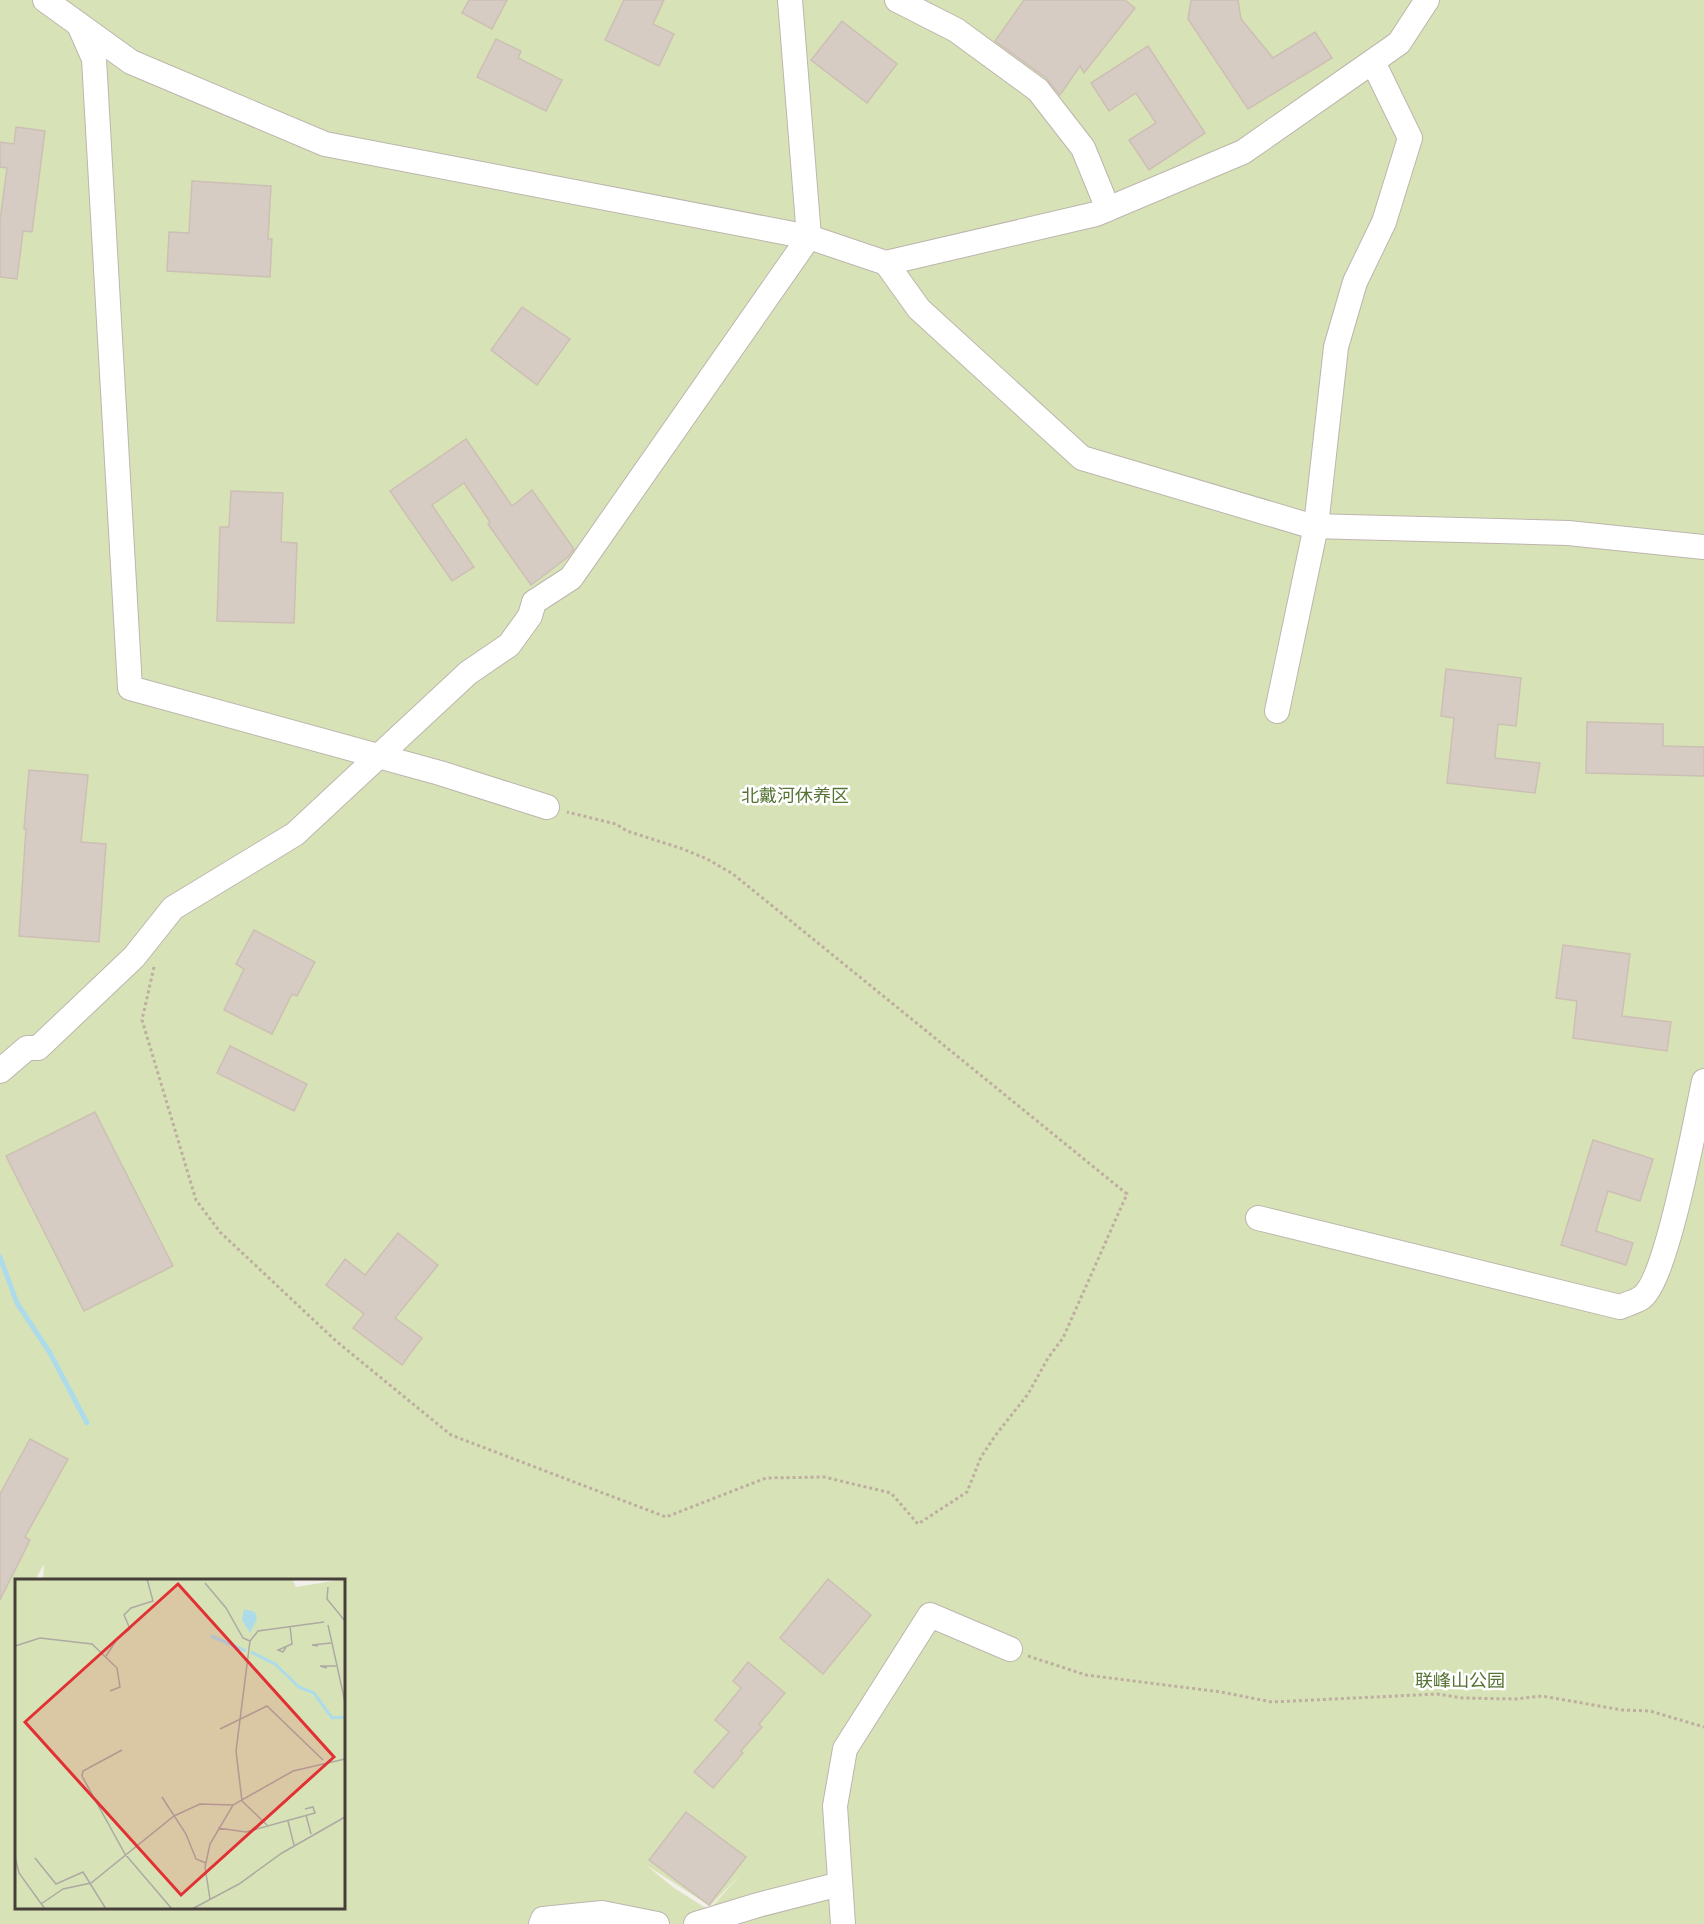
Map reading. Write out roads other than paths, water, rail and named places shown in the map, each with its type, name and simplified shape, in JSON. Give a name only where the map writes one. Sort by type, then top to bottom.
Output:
[{"type":"street","points":[[45,0],[131,62],[325,144],[808,237],[886,264],[1096,214],[1243,152],[1399,43],[1427,0]]},
{"type":"street","points":[[0,1071],[27,1048],[38,1048],[135,957],[173,908],[295,834],[468,673],[509,645],[530,616],[534,602],[570,578],[808,237],[790,0]]},
{"type":"street","points":[[897,0],[956,30],[1038,90],[1083,148],[1108,209]]},
{"type":"street","points":[[79,25],[94,59],[130,688],[440,773],[547,807]]},
{"type":"street","points":[[1277,711],[1316,526],[1336,347],[1355,282],[1384,222],[1410,138],[1373,62]]},
{"type":"street","points":[[886,264],[919,309],[1082,458],[1311,526],[1568,533],[1704,547]]},
{"type":"street","points":[[1258,1218],[1620,1307],[1643,1298],[1654,1279],[1669,1242],[1704,1081]]},
{"type":"street","points":[[843,1924],[835,1806],[845,1749],[930,1615],[1010,1649]]},
{"type":"street","points":[[696,1924],[840,1884]]},
{"type":"street","points":[[540,1924],[543,1919],[602,1913],[657,1924]]},
{"type":"waterway","points":[[0,1257],[17,1303],[50,1353],[87,1423]]},
{"type":"park label","name":"北戴河休养区","points":[[795,796]]},
{"type":"park label","name":"联峰山公园","points":[[1460,1681]]}]
